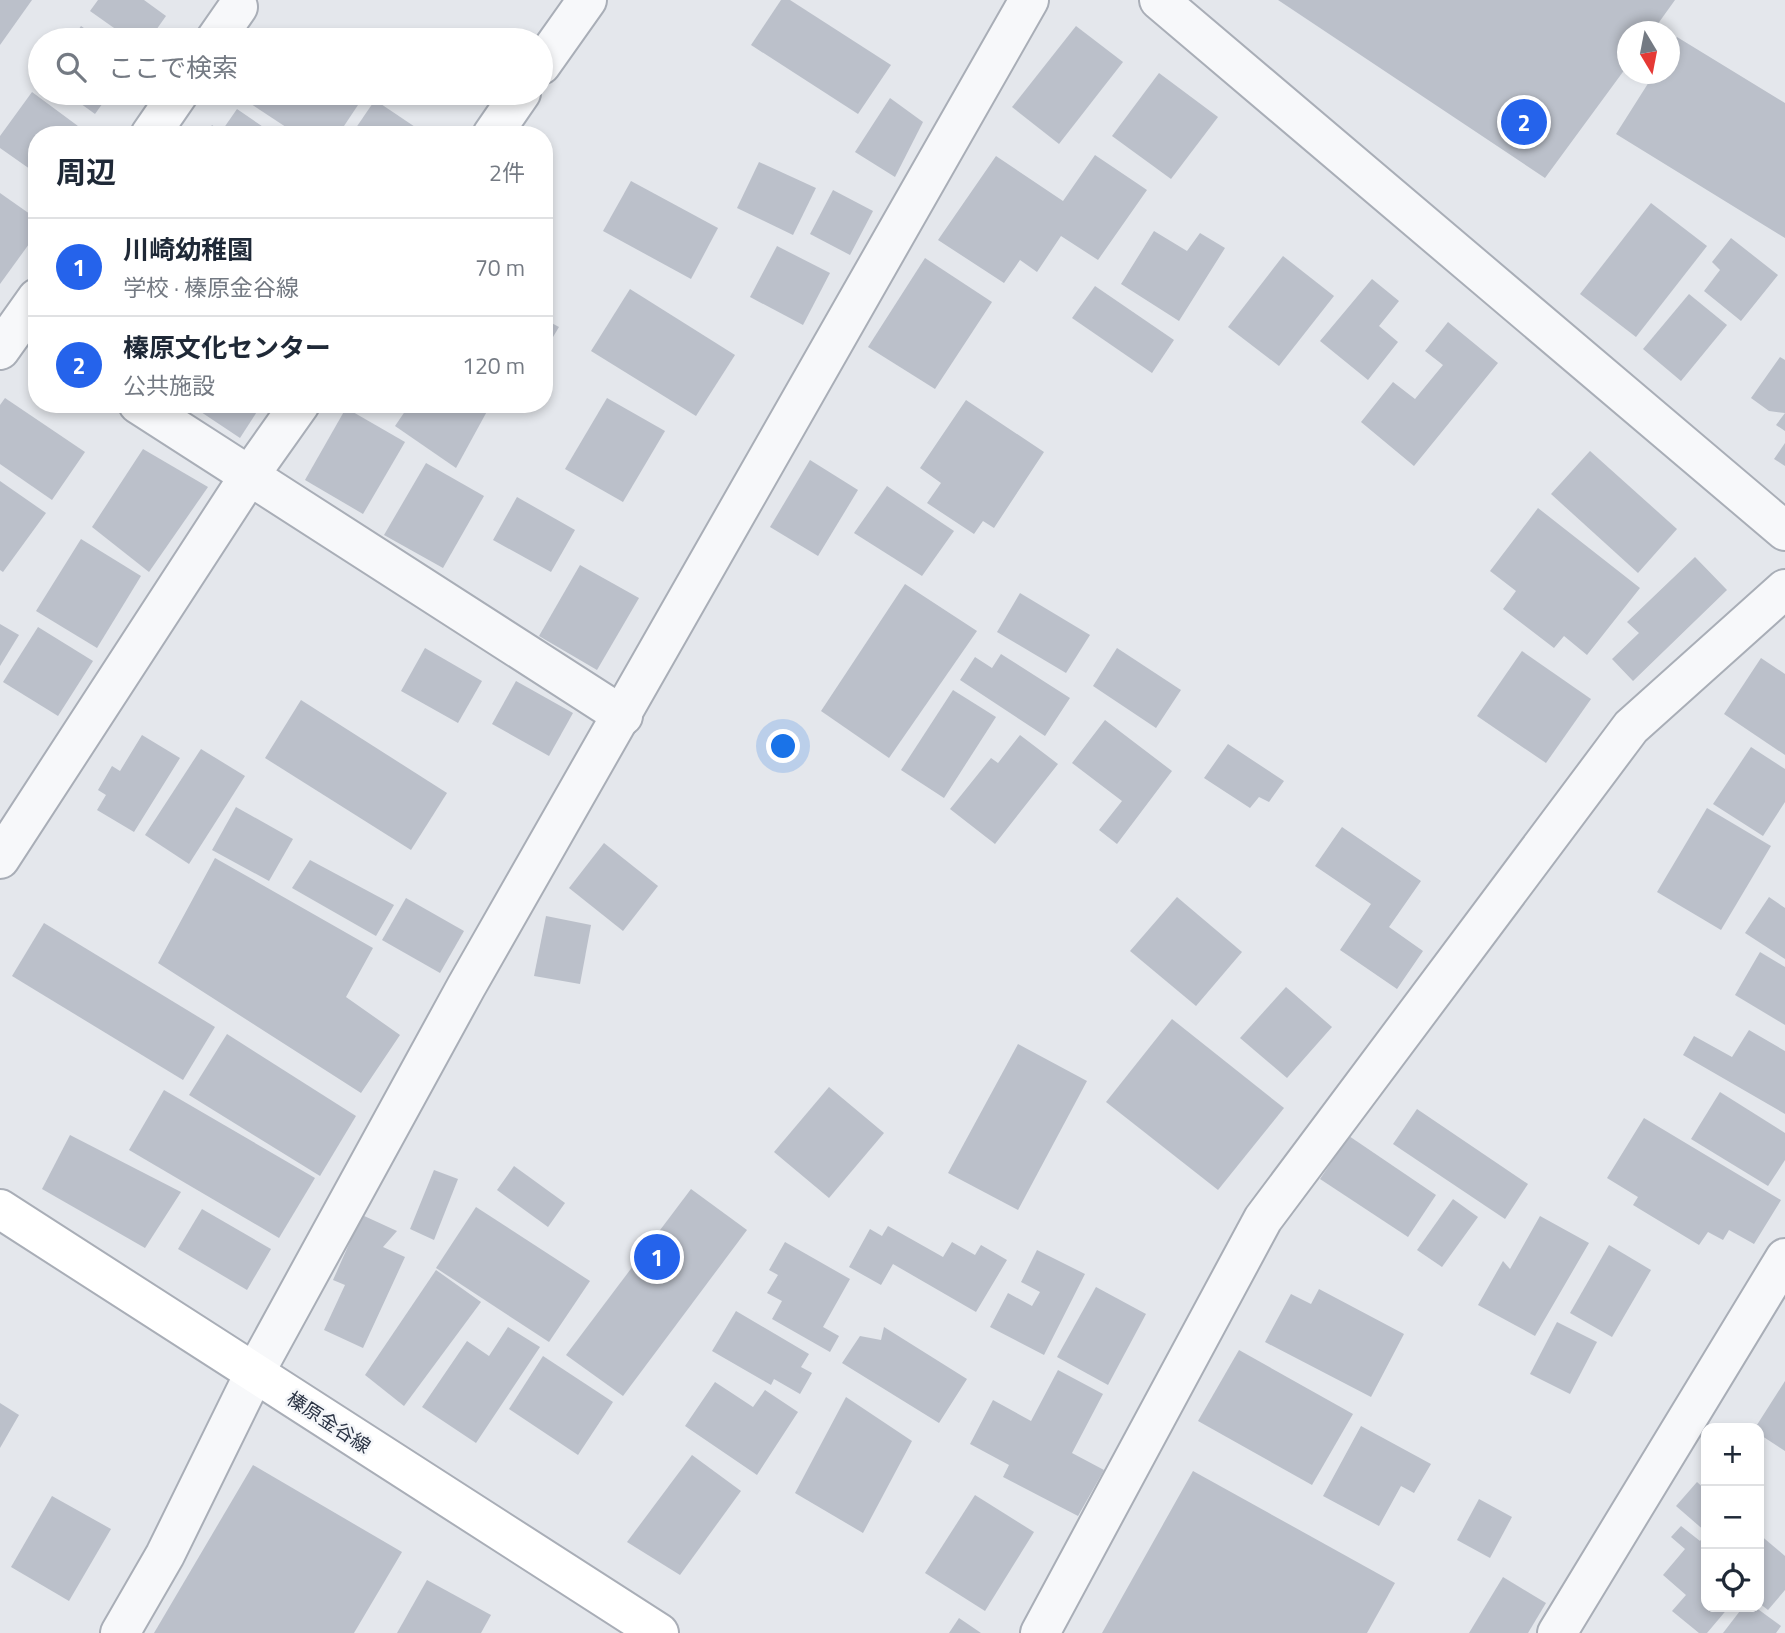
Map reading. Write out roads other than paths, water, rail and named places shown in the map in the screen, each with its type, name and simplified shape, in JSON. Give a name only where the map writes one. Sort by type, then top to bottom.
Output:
[{"type":"main road","name":"榛原金谷線","points":[[0,1209],[659,1633]]},
{"type":"street","points":[[553,48],[587,0]]},
{"type":"street","points":[[120,1633],[165,1555],[254,1374],[466,987],[1029,0]]},
{"type":"street","points":[[1159,0],[1785,531]]},
{"type":"street","points":[[223,28],[238,7]]},
{"type":"street","points":[[156,126],[171,105]]},
{"type":"street","points":[[498,126],[513,105]]},
{"type":"street","points":[[152,413],[623,716]]},
{"type":"street","points":[[0,859],[249,476],[294,413]]},
{"type":"street","points":[[1040,1633],[1262,1219],[1631,727],[1785,589]]},
{"type":"street","points":[[1557,1633],[1785,1258]]},
{"type":"place","name":"榛原文化センター","points":[[1524,122]]},
{"type":"place","name":"川崎幼稚園","points":[[657,1257]]}]
